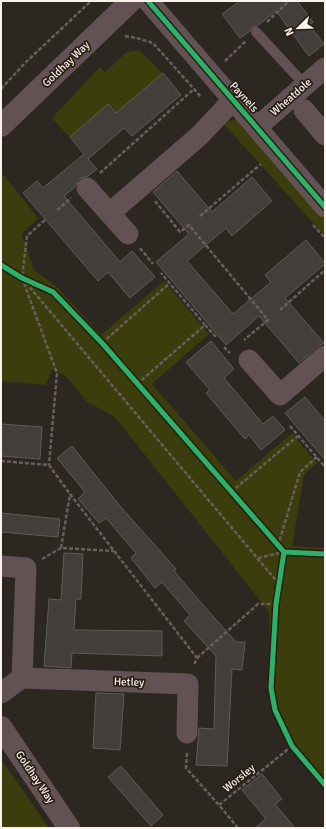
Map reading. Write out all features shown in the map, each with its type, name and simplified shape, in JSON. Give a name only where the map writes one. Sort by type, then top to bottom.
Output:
[{"type":"street","name":"Goldhay Way","points":[[1,126],[130,1]]},
{"type":"street","name":"Paynels","points":[[148,1],[277,151],[321,195]]},
{"type":"street","name":"Wheatdole","points":[[257,127],[325,68]]},
{"type":"street","name":"Paynels","points":[[110,213],[199,136],[233,100]]},
{"type":"street","name":"Wheatdole","points":[[304,110],[325,135]]},
{"type":"street","points":[[92,182],[110,213],[128,234]]},
{"type":"street","points":[[240,352],[280,395],[325,356]]},
{"type":"street","points":[[1,566],[26,568],[22,678],[1,693]]},
{"type":"street","name":"Hetley","points":[[22,678],[188,684]]},
{"type":"street","points":[[187,733],[188,684]]},
{"type":"street","name":"Goldhay Way","points":[[1,727],[69,828]]},
{"type":"lane","points":[[256,32],[305,85]]},
{"type":"path","points":[[1,89],[25,63],[90,2]]},
{"type":"path","points":[[125,36],[153,43],[203,99]]},
{"type":"path","points":[[92,182],[194,89]]},
{"type":"path","points":[[200,216],[277,151]]},
{"type":"path","points":[[142,186],[180,232],[190,224],[268,320]]},
{"type":"path","points":[[45,220],[27,236],[19,276],[57,373],[49,465],[197,658]]},
{"type":"path","points":[[280,310],[325,270]]},
{"type":"path","points":[[161,273],[216,337]]},
{"type":"path","points":[[19,276],[34,284]]},
{"type":"path","points":[[19,276],[279,584]]},
{"type":"path","points":[[102,343],[170,283]]},
{"type":"path","points":[[230,353],[240,352],[271,317]]},
{"type":"path","points":[[137,384],[205,325]]},
{"type":"path","points":[[96,338],[106,349]]},
{"type":"path","points":[[224,347],[230,353]]},
{"type":"path","points":[[230,353],[240,352]]},
{"type":"path","points":[[132,378],[142,390]]},
{"type":"path","points":[[290,426],[325,467]]},
{"type":"path","points":[[231,492],[298,436]]},
{"type":"path","points":[[278,546],[300,472],[317,457]]},
{"type":"path","points":[[1,461],[49,465]]},
{"type":"path","points":[[225,486],[235,498]]},
{"type":"path","points":[[61,548],[70,494]]},
{"type":"path","points":[[273,540],[284,552]]},
{"type":"path","points":[[26,568],[61,548],[114,551]]},
{"type":"path","points":[[282,560],[284,552]]},
{"type":"path","points":[[258,558],[290,552]]},
{"type":"path","points":[[278,590],[280,576]]},
{"type":"path","points":[[275,612],[277,597]]},
{"type":"path","points":[[188,684],[197,658],[258,604],[276,604]]},
{"type":"path","points":[[187,733],[186,768],[219,805]]},
{"type":"path","points":[[289,740],[297,752]]},
{"type":"shaded area","points":[[139,50],[163,73],[116,113],[108,104],[70,137],[52,118],[100,67],[105,72],[127,52]]},
{"type":"shaded area","points":[[238,119],[325,217],[325,236],[222,122]]},
{"type":"shaded area","points":[[1,172],[38,218],[22,234],[34,270],[57,287],[101,335],[164,281],[209,334],[152,384],[236,481],[292,433],[317,463],[304,475],[292,546],[325,548],[325,785],[292,746],[275,710],[271,688],[269,612],[115,417],[87,402],[66,376],[52,370],[46,385],[1,381]]},
{"type":"shaded area","points":[[1,759],[49,828],[1,828]]},
{"type":"building","points":[[240,1],[297,1],[313,22],[309,25],[324,44],[309,56],[276,11],[257,26],[252,27],[250,31],[240,38],[222,14]]},
{"type":"building","points":[[163,73],[181,95],[132,136],[124,128],[88,159],[97,169],[88,176],[79,179],[75,187],[64,196],[120,262],[132,251],[155,277],[130,298],[108,272],[98,281],[23,193],[37,181],[43,188],[84,154],[70,137],[108,104],[116,113]]},
{"type":"building","points":[[177,171],[212,212],[252,177],[272,201],[232,236],[226,228],[187,261],[233,314],[271,282],[265,275],[306,240],[325,263],[285,298],[324,343],[317,347],[299,363],[259,316],[226,345],[156,262],[189,234],[153,192]]},
{"type":"building","points":[[211,341],[234,369],[224,378],[263,424],[273,416],[285,430],[261,450],[249,435],[245,439],[206,393],[210,390],[186,362]]},
{"type":"building","points":[[305,397],[325,421],[325,460],[285,413]]},
{"type":"building","points":[[1,424],[42,427],[40,459],[1,456]]},
{"type":"building","points":[[72,446],[120,506],[176,569],[174,571],[202,604],[236,642],[245,642],[242,670],[232,669],[227,766],[196,765],[199,728],[214,729],[216,656],[184,621],[190,615],[162,582],[155,588],[131,558],[136,553],[106,518],[99,523],[78,499],[85,492],[57,458]]},
{"type":"building","points":[[1,513],[60,519],[58,537],[1,532]]},
{"type":"building","points":[[64,553],[83,554],[81,599],[76,599],[74,630],[162,631],[162,656],[72,653],[71,668],[44,666],[49,599],[61,600]]},
{"type":"building","points":[[96,693],[124,694],[120,750],[93,748]]},
{"type":"building","points":[[121,766],[163,815],[151,826],[108,777]]},
{"type":"building","points":[[262,774],[282,799],[275,804],[295,828],[255,828],[266,819],[242,790]]},
{"type":"cycle path","points":[[148,1],[325,207]]},
{"type":"cycle path","points":[[1,265],[22,278],[53,292],[102,343],[284,552],[325,554]]},
{"type":"cycle path","points":[[284,552],[276,604],[271,688],[275,710],[292,746],[325,785]]}]
